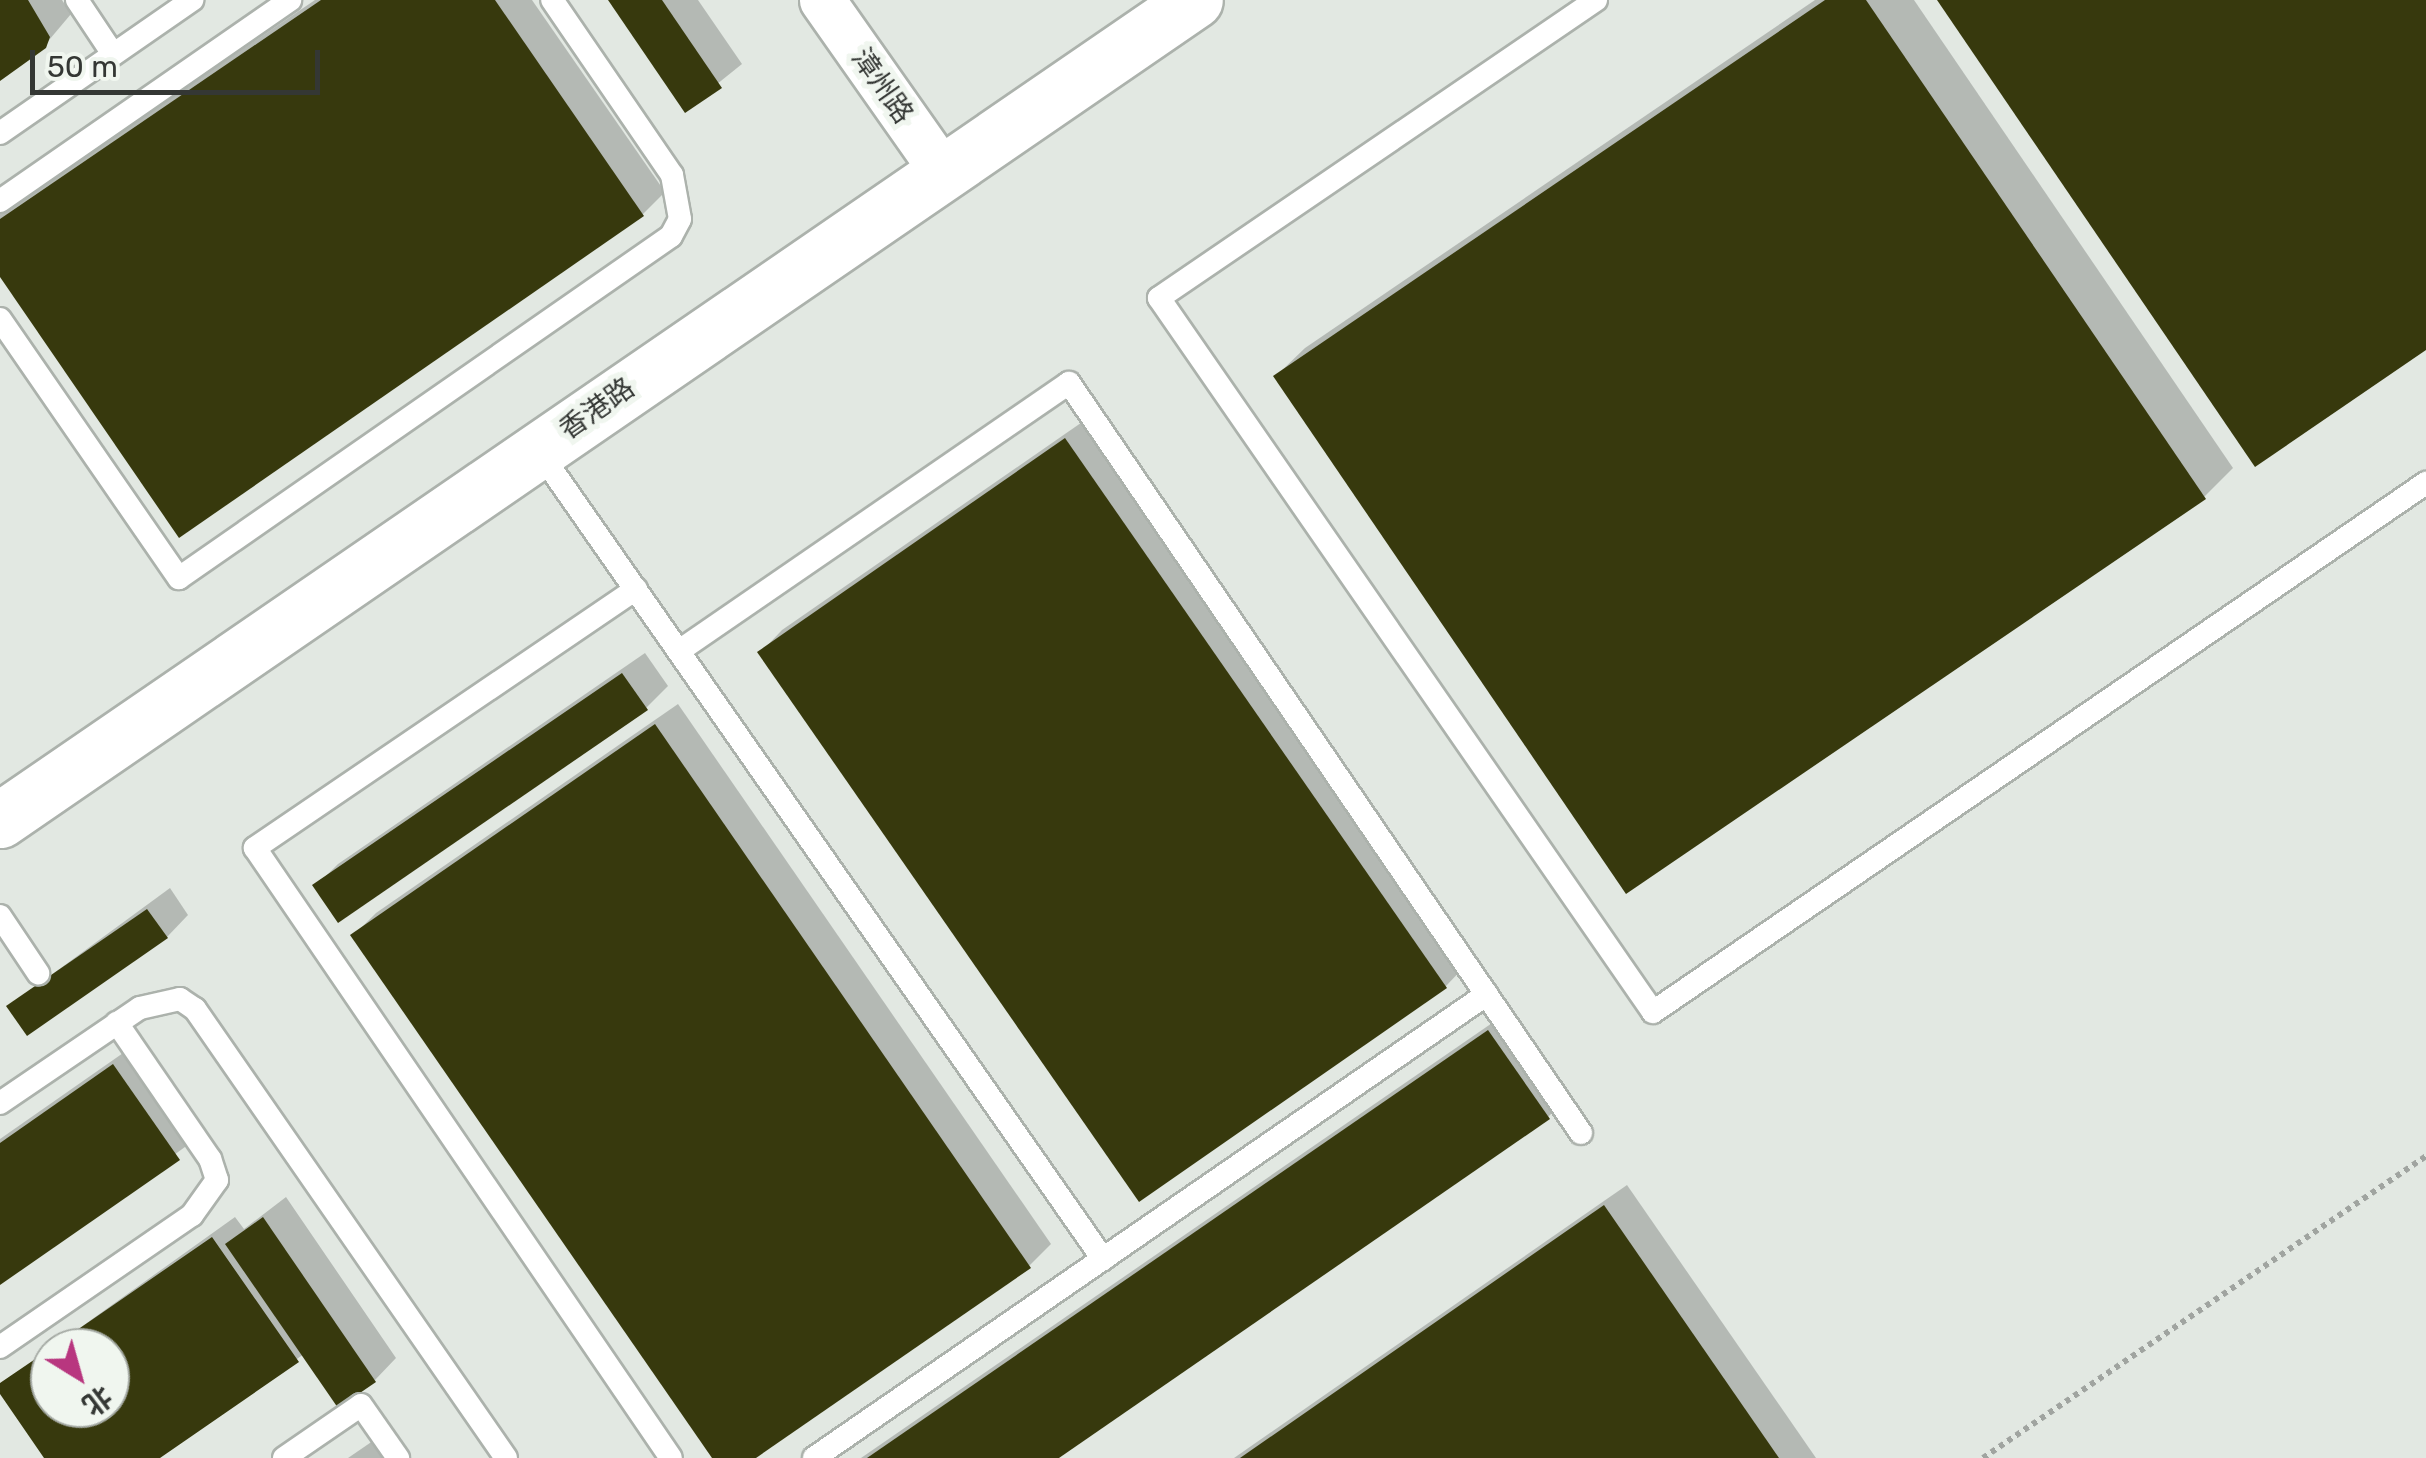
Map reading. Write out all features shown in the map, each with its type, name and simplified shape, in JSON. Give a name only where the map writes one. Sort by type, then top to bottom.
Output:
[{"type":"street","name":"漳州路","points":[[822,0],[942,172]]},
{"type":"street","name":"香港路","points":[[0,820],[1194,0]]},
{"type":"lane","points":[[76,0],[114,54]]},
{"type":"lane","points":[[0,133],[192,0]]},
{"type":"lane","points":[[0,201],[290,0]]},
{"type":"lane","points":[[0,319],[179,578],[670,236],[680,219],[672,176],[552,0]]},
{"type":"lane","points":[[1596,0],[1159,298],[1653,1012],[2426,483]]},
{"type":"lane","points":[[678,651],[1069,383],[1581,1133]]},
{"type":"lane","points":[[538,450],[1103,1259]]},
{"type":"lane","points":[[636,590],[255,848],[671,1458]]},
{"type":"lane","points":[[0,916],[38,973]]},
{"type":"lane","points":[[814,1458],[1486,994]]},
{"type":"lane","points":[[0,1104],[116,1023],[160,1001],[180,999],[195,1009],[506,1458]]},
{"type":"lane","points":[[0,1347],[192,1214],[216,1180],[210,1159],[116,1023]]},
{"type":"lane","points":[[284,1458],[361,1405],[398,1458]]},
{"type":"path","points":[[1983,1458],[2426,1156]]},
{"type":"building","points":[[0,0],[28,0],[50,37],[46,48],[0,81]]},
{"type":"building","points":[[321,0],[495,0],[644,216],[179,538],[0,277],[0,219]]},
{"type":"building","points":[[608,0],[662,0],[722,88],[685,113]]},
{"type":"building","points":[[1825,0],[1866,0],[2206,499],[1626,894],[1273,376]]},
{"type":"building","points":[[1937,0],[2426,0],[2426,350],[2255,467]]},
{"type":"building","points":[[1065,438],[1447,988],[1139,1202],[757,652]]},
{"type":"building","points":[[622,673],[648,710],[338,923],[312,885]]},
{"type":"building","points":[[655,724],[1031,1268],[756,1458],[712,1458],[350,935]]},
{"type":"building","points":[[147,909],[168,938],[27,1036],[6,1006]]},
{"type":"building","points":[[1488,1030],[1550,1119],[1059,1458],[867,1458]]},
{"type":"building","points":[[113,1064],[180,1160],[0,1285],[0,1143]]},
{"type":"building","points":[[1604,1205],[1779,1458],[1240,1458]]},
{"type":"building","points":[[263,1217],[376,1382],[338,1408],[225,1244]]},
{"type":"building","points":[[212,1237],[299,1362],[160,1458],[44,1458],[0,1394],[0,1383],[30,1363],[30,1428],[130,1428],[130,1328],[80,1328]]}]
